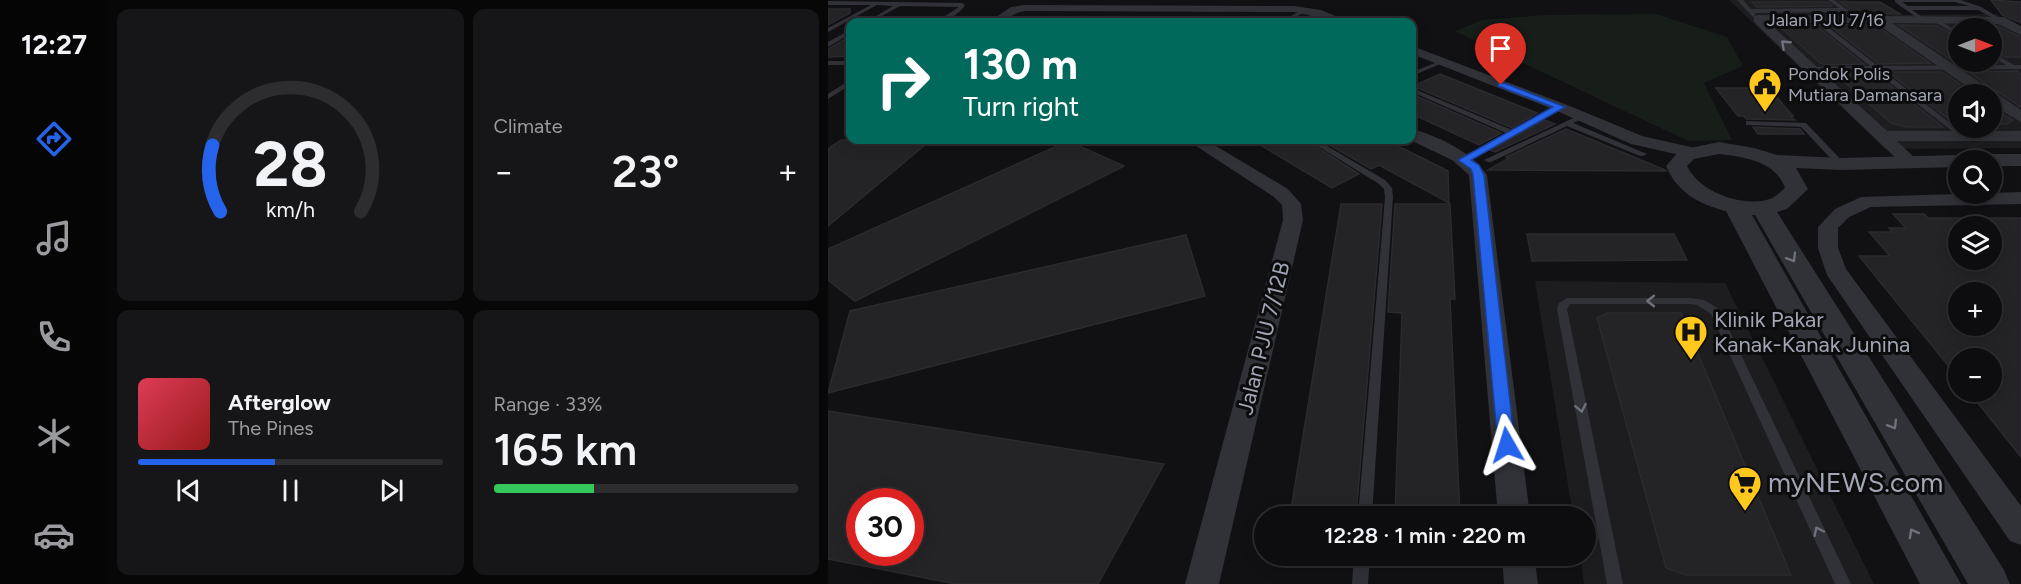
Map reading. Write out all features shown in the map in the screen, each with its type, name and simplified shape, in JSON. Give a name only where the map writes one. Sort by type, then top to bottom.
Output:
[{"type":"street","points":[[1000,18],[1015,9],[1024,8],[1306,10],[1331,18]]},
{"type":"street","name":"Jalan PJU 7/16","points":[[1754,15],[1814,19],[1948,20]]},
{"type":"street","name":"Jalan PJU 7/16","points":[[1754,15],[1908,161]]},
{"type":"street","points":[[1878,19],[1948,68]]},
{"type":"street","name":"Jalan PJU 7/16","points":[[2002,21],[2021,32]]},
{"type":"street","points":[[1416,52],[1582,116],[1640,147],[1683,159],[1711,148],[1737,150],[1772,161],[1786,169],[1795,179],[1797,189],[1792,198],[1780,204],[1748,207],[1698,194],[1681,180],[1683,159]]},
{"type":"street","points":[[1954,72],[1973,84]]},
{"type":"street","points":[[2002,105],[2021,117]]},
{"type":"street","points":[[1882,136],[1948,135]]},
{"type":"street","points":[[2002,135],[2021,135]]},
{"type":"street","points":[[1416,136],[1464,160],[1475,167],[1478,175],[1513,506]]},
{"type":"street","name":"Jalan PJU 7/12B","points":[[1201,144],[1281,193],[1292,204],[1293,220],[1202,584]]},
{"type":"street","points":[[2002,160],[2021,160]]},
{"type":"street","points":[[1772,161],[1841,165],[1948,161]]},
{"type":"street","points":[[1795,179],[1841,165]]},
{"type":"street","points":[[2021,198],[1868,201],[1842,213],[1828,226],[1828,248],[1835,270],[2021,531]]},
{"type":"street","points":[[1748,207],[1941,584]]},
{"type":"street","points":[[1748,207],[1990,584]]},
{"type":"street","points":[[1519,566],[1521,584]]},
{"type":"lane","points":[[1740,0],[1754,15],[1845,10],[1831,0]]},
{"type":"lane","points":[[1948,29],[1905,8],[1897,1],[1956,0],[1996,18]]},
{"type":"lane","points":[[828,3],[914,2],[962,5],[944,18]]},
{"type":"lane","points":[[850,18],[878,3]]},
{"type":"lane","points":[[875,18],[901,3]]},
{"type":"lane","points":[[1905,8],[1978,8]]},
{"type":"lane","points":[[1290,18],[1306,10]]},
{"type":"lane","points":[[1814,19],[1948,125]]},
{"type":"lane","points":[[828,30],[846,20]]},
{"type":"lane","points":[[828,45],[846,34]]},
{"type":"lane","points":[[2002,60],[2019,69]]},
{"type":"lane","points":[[1416,72],[1442,62]]},
{"type":"lane","points":[[828,63],[846,63]]},
{"type":"lane","points":[[1811,69],[1948,68]]},
{"type":"lane","points":[[2002,69],[2019,69]]},
{"type":"lane","points":[[828,97],[846,85]]},
{"type":"lane","points":[[1416,92],[1512,133]]},
{"type":"lane","points":[[1464,160],[1560,107]]},
{"type":"lane","points":[[1488,160],[1582,116]]},
{"type":"lane","points":[[1567,123],[1640,147]]},
{"type":"lane","points":[[1749,123],[1803,125],[1841,165]]},
{"type":"lane","points":[[1319,144],[1382,182],[1388,188],[1366,506]]},
{"type":"lane","points":[[1615,584],[1562,309],[1567,301],[1691,301],[1709,306],[1715,312],[1843,584]]},
{"type":"lane","points":[[1360,584],[1361,566]]},
{"type":"shaded area","points":[[1729,0],[1847,0],[1868,15],[1996,14],[2021,28],[2021,148],[1885,149]]},
{"type":"shaded area","points":[[1656,14],[1727,37],[1743,66],[1704,83],[1732,140],[1688,141],[1455,31],[1483,20],[1544,15]]},
{"type":"shaded area","points":[[1535,281],[1725,283],[1874,584],[1584,584],[1582,566],[1596,566],[1596,506],[1571,506]]},
{"type":"building","points":[[1991,0],[2021,2],[2021,23],[2002,15]]},
{"type":"building","points":[[1752,2],[1827,2],[1832,6],[1757,7]]},
{"type":"building","points":[[1840,2],[1880,2],[1900,14],[1847,13],[1849,8]]},
{"type":"building","points":[[828,9],[850,9],[850,13],[828,25]]},
{"type":"building","points":[[1778,25],[1815,25],[1864,64],[1824,65]]},
{"type":"building","points":[[1829,25],[1875,25],[1930,63],[1879,64]]},
{"type":"building","points":[[1899,25],[1937,26],[1948,32],[1948,58]]},
{"type":"building","points":[[2002,28],[2021,37],[2021,57],[2002,55]]},
{"type":"building","points":[[846,38],[846,56],[828,57],[828,49]]},
{"type":"building","points":[[2017,71],[2021,74],[2021,107],[2002,94],[2002,84],[1986,84],[1968,72]]},
{"type":"building","points":[[1833,72],[1873,72],[1943,127],[1907,127],[1891,123]]},
{"type":"building","points":[[1888,72],[1942,72],[1960,84],[1948,84],[1948,119]]},
{"type":"building","points":[[1440,74],[1537,113],[1512,128],[1416,87],[1416,85]]},
{"type":"building","points":[[1716,88],[1769,88],[1795,120],[1746,119],[1744,116],[1738,116]]},
{"type":"building","points":[[1416,96],[1501,133],[1479,145],[1416,116]]},
{"type":"building","points":[[2002,114],[2013,120],[2002,124]]},
{"type":"building","points":[[1545,120],[1555,124],[1495,152],[1490,150]]},
{"type":"building","points":[[1753,127],[1800,129],[1804,134],[1758,134]]},
{"type":"building","points":[[1566,129],[1666,171],[1488,170],[1509,158],[1506,157]]},
{"type":"building","points":[[841,140],[846,140],[846,144],[926,144],[828,226],[828,149]]},
{"type":"building","points":[[1061,144],[1075,144],[1124,166],[855,301],[828,280],[828,249]]},
{"type":"building","points":[[1259,144],[1312,144],[1359,174],[1332,188]]},
{"type":"building","points":[[1328,144],[1393,144],[1408,151],[1448,171],[1449,203],[1379,165],[1371,169]]},
{"type":"building","points":[[1341,204],[1382,204],[1357,506],[1292,506]]},
{"type":"building","points":[[1395,204],[1450,204],[1455,299],[1450,299],[1460,506],[1395,506],[1402,313],[1388,312]]},
{"type":"building","points":[[1893,214],[1924,214],[1928,218],[1948,218],[1948,270],[2002,270],[2002,218],[2021,218],[2021,457],[1977,402],[2002,402],[2002,348],[1948,348],[1948,365],[1859,256],[1890,256],[1869,232],[1892,232],[1889,228],[1906,228]]},
{"type":"building","points":[[1527,234],[1674,234],[1687,260],[1532,261]]},
{"type":"building","points":[[1186,235],[1205,296],[828,393],[850,311]]},
{"type":"building","points":[[1607,313],[1681,313],[1791,575],[1687,575],[1666,568],[1597,318]]},
{"type":"building","points":[[828,411],[1164,464],[1098,584],[956,584],[864,566],[924,566],[924,488],[846,488],[846,563],[828,559]]},
{"type":"place","name":"Pondok Polis Mutiara Damansara","points":[[1765,113]]},
{"type":"place","name":"Klinik Pakar Kanak-Kanak Junina","points":[[1691,361]]},
{"type":"place","name":"myNEWS.com","points":[[1745,512]]},
{"type":"route","points":[[1501,85],[1560,107],[1464,160],[1475,167],[1478,175],[1507,445]]}]
